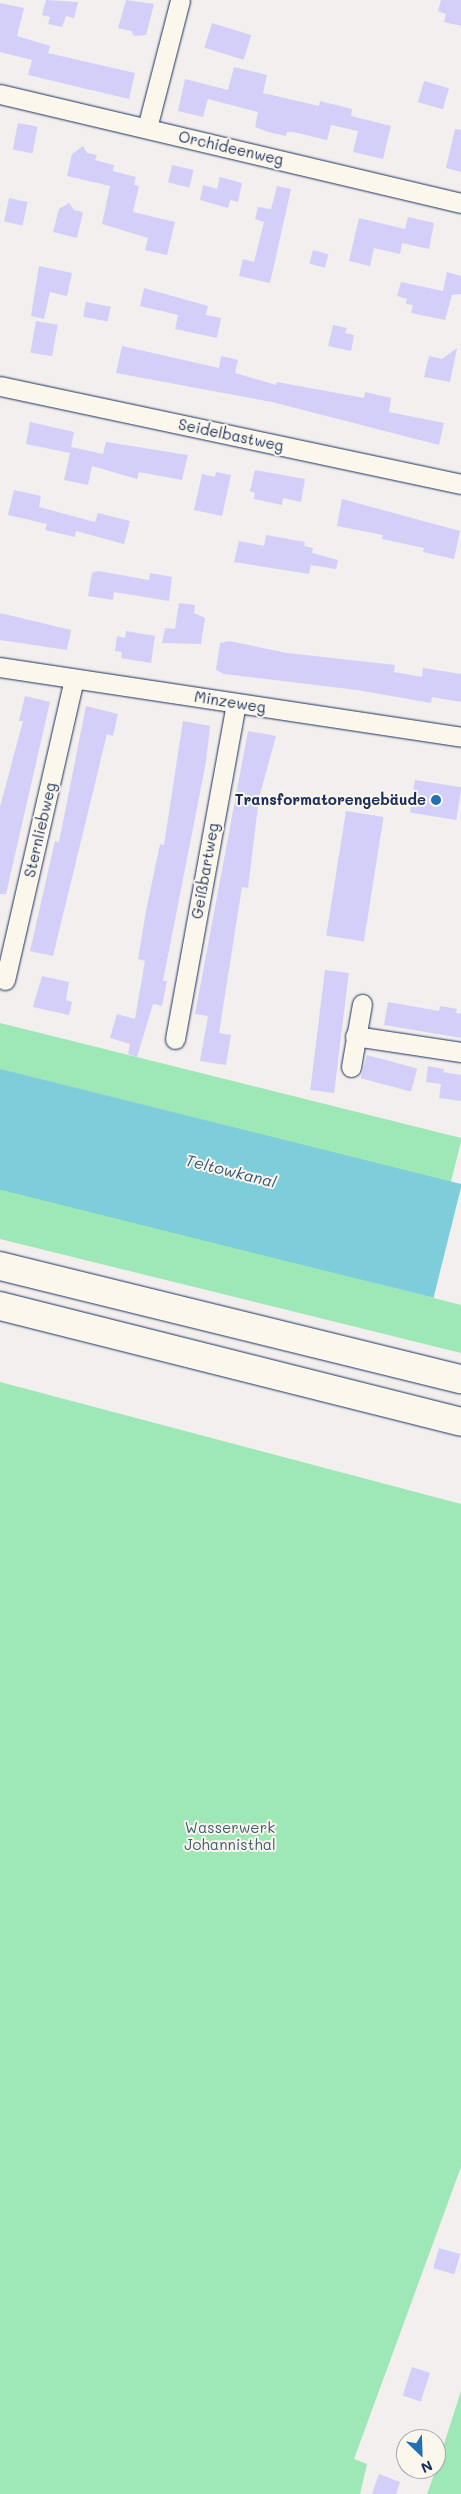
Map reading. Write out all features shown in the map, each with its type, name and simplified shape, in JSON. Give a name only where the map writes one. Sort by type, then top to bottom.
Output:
[{"type":"highway","points":[[0,1266],[461,1380]]},
{"type":"highway","points":[[0,1306],[461,1422]]},
{"type":"street","points":[[147,128],[180,0]]},
{"type":"street","name":"Orchideenweg","points":[[0,94],[461,203]]},
{"type":"street","name":"Seidelbastweg","points":[[0,386],[461,484]]},
{"type":"street","name":"Minzeweg","points":[[0,667],[461,737]]},
{"type":"street","name":"Sternliebweg","points":[[5,980],[74,679]]},
{"type":"street","name":"Geißbartweg","points":[[175,1039],[236,703]]},
{"type":"street","points":[[351,1067],[362,1004]]},
{"type":"street","points":[[356,1036],[461,1052]]},
{"type":"green space","points":[[0,1023],[461,1138],[451,1183],[0,1070]]},
{"type":"green space","points":[[0,1186],[461,1305],[461,1353],[0,1239]]},
{"type":"green space","name":"Wasserwerk Johannisthal","points":[[0,1382],[461,1504],[461,2167],[354,2459],[367,2464],[360,2494],[0,2494]]},
{"type":"green space","points":[[461,2391],[461,2494],[427,2494],[432,2479],[446,2479],[446,2438]]},
{"type":"water","name":"Teltowkanal","points":[[0,1069],[461,1184],[434,1298],[0,1190]]},
{"type":"building","points":[[46,0],[78,2],[74,18],[66,16],[62,27],[48,24],[50,17],[42,15]]},
{"type":"building","points":[[126,0],[154,4],[146,35],[134,36],[131,31],[118,28]]},
{"type":"building","points":[[441,0],[461,0],[461,26],[444,22],[446,14],[438,11]]},
{"type":"building","points":[[0,3],[24,8],[17,36],[50,46],[48,53],[135,73],[129,99],[28,75],[32,60],[0,52]]},
{"type":"building","points":[[212,23],[251,35],[244,60],[204,48]]},
{"type":"building","points":[[234,67],[267,75],[263,93],[319,106],[320,101],[352,109],[351,116],[391,126],[383,159],[353,152],[358,131],[331,125],[327,140],[293,132],[287,132],[286,136],[255,127],[258,112],[208,99],[203,117],[178,111],[185,79],[228,90]]},
{"type":"building","points":[[424,81],[449,88],[443,109],[418,102]]},
{"type":"building","points":[[18,123],[38,127],[32,153],[13,150]]},
{"type":"building","points":[[455,129],[461,130],[461,172],[446,168]]},
{"type":"building","points":[[83,146],[87,153],[97,155],[95,160],[114,165],[113,171],[136,177],[134,185],[139,186],[133,212],[175,222],[167,255],[145,250],[148,238],[102,224],[110,186],[67,176],[72,154]]},
{"type":"building","points":[[172,165],[193,170],[189,187],[168,183]]},
{"type":"building","points":[[220,177],[242,183],[238,202],[230,200],[228,208],[200,200],[203,185],[217,189]]},
{"type":"building","points":[[277,186],[291,189],[270,283],[239,276],[243,259],[254,262],[264,222],[255,219],[258,207],[271,209]]},
{"type":"building","points":[[9,198],[28,202],[23,225],[4,221]]},
{"type":"building","points":[[69,203],[74,210],[83,212],[77,238],[53,232],[59,209]]},
{"type":"building","points":[[408,217],[434,223],[429,249],[402,243],[400,254],[374,248],[370,266],[349,261],[359,218],[405,229]]},
{"type":"building","points":[[313,250],[328,254],[325,268],[309,264]]},
{"type":"building","points":[[39,266],[72,273],[67,296],[50,292],[44,319],[31,316]]},
{"type":"building","points":[[447,272],[461,276],[461,294],[452,295],[445,320],[411,313],[413,305],[406,304],[407,299],[397,296],[401,282],[443,291]]},
{"type":"building","points":[[144,288],[208,306],[206,315],[221,318],[217,338],[175,329],[178,315],[140,306]]},
{"type":"building","points":[[86,302],[111,307],[108,321],[83,317]]},
{"type":"building","points":[[36,321],[58,325],[52,356],[30,353]]},
{"type":"building","points":[[333,325],[347,328],[345,333],[354,335],[351,351],[328,346]]},
{"type":"building","points":[[122,346],[219,368],[221,356],[238,360],[235,373],[276,385],[277,382],[364,398],[365,392],[391,398],[389,412],[444,423],[439,445],[272,402],[116,373]]},
{"type":"building","points":[[457,348],[450,382],[424,377],[429,356],[442,359]]},
{"type":"building","points":[[30,422],[74,432],[71,447],[103,454],[106,442],[188,455],[182,480],[139,472],[137,479],[92,466],[88,485],[64,480],[70,453],[26,444]]},
{"type":"building","points":[[255,470],[305,479],[301,502],[283,498],[282,505],[254,499],[255,493],[250,491]]},
{"type":"building","points":[[216,472],[231,475],[222,516],[194,510],[202,474],[215,477]]},
{"type":"building","points":[[14,490],[41,496],[39,507],[95,522],[98,513],[130,521],[124,544],[76,531],[75,537],[45,530],[47,524],[8,515]]},
{"type":"building","points":[[342,499],[460,531],[454,559],[423,552],[424,548],[382,539],[383,535],[337,526]]},
{"type":"building","points":[[266,535],[305,542],[304,546],[313,548],[312,553],[338,560],[336,569],[311,565],[309,574],[234,562],[239,541],[264,546]]},
{"type":"building","points":[[98,571],[149,580],[150,573],[172,577],[169,601],[114,592],[113,600],[88,596],[92,573]]},
{"type":"building","points":[[179,603],[195,605],[194,613],[205,618],[201,644],[162,643],[165,628],[175,629]]},
{"type":"building","points":[[0,613],[71,630],[67,650],[0,640]]},
{"type":"building","points":[[126,631],[155,636],[151,663],[121,658],[122,652],[115,651],[117,636],[125,638]]},
{"type":"building","points":[[229,641],[287,653],[395,665],[394,672],[422,677],[423,668],[461,674],[461,702],[432,697],[431,703],[357,690],[224,674],[216,670],[220,643]]},
{"type":"building","points":[[25,696],[50,702],[6,894],[0,894],[0,807],[23,721],[19,721]]},
{"type":"building","points":[[86,706],[118,714],[113,736],[107,734],[53,956],[30,951],[55,841],[59,842]]},
{"type":"building","points":[[183,721],[210,726],[206,762],[163,981],[167,981],[162,1006],[153,1004],[137,1057],[128,1054],[130,1044],[110,1038],[117,1014],[135,1019],[145,961],[138,959],[160,844],[164,845]]},
{"type":"building","points":[[248,731],[276,736],[259,798],[248,888],[242,887],[219,1033],[231,1035],[226,1065],[200,1061],[208,1016],[195,1014]]},
{"type":"building","name":"Transformatorengebäude","points":[[415,780],[461,787],[456,820],[410,813]]},
{"type":"building","points":[[346,811],[384,817],[364,941],[326,935]]},
{"type":"building","points":[[325,970],[349,973],[334,1093],[310,1090]]},
{"type":"building","points":[[42,976],[69,982],[66,1000],[72,1002],[69,1015],[33,1007]]},
{"type":"building","points":[[388,1002],[439,1011],[440,1006],[457,1009],[456,1013],[461,1014],[461,1038],[384,1025]]},
{"type":"building","points":[[367,1055],[417,1068],[411,1092],[361,1078]]},
{"type":"building","points":[[428,1066],[444,1069],[443,1072],[461,1075],[461,1101],[439,1098],[441,1084],[426,1082]]},
{"type":"building","points":[[439,2248],[460,2254],[454,2274],[433,2268]]},
{"type":"building","points":[[412,2367],[430,2373],[421,2401],[403,2396]]},
{"type":"building","points":[[379,2474],[400,2482],[396,2494],[372,2494]]},
{"type":"place","name":"Transformatorengebäude","points":[[436,800]]}]
